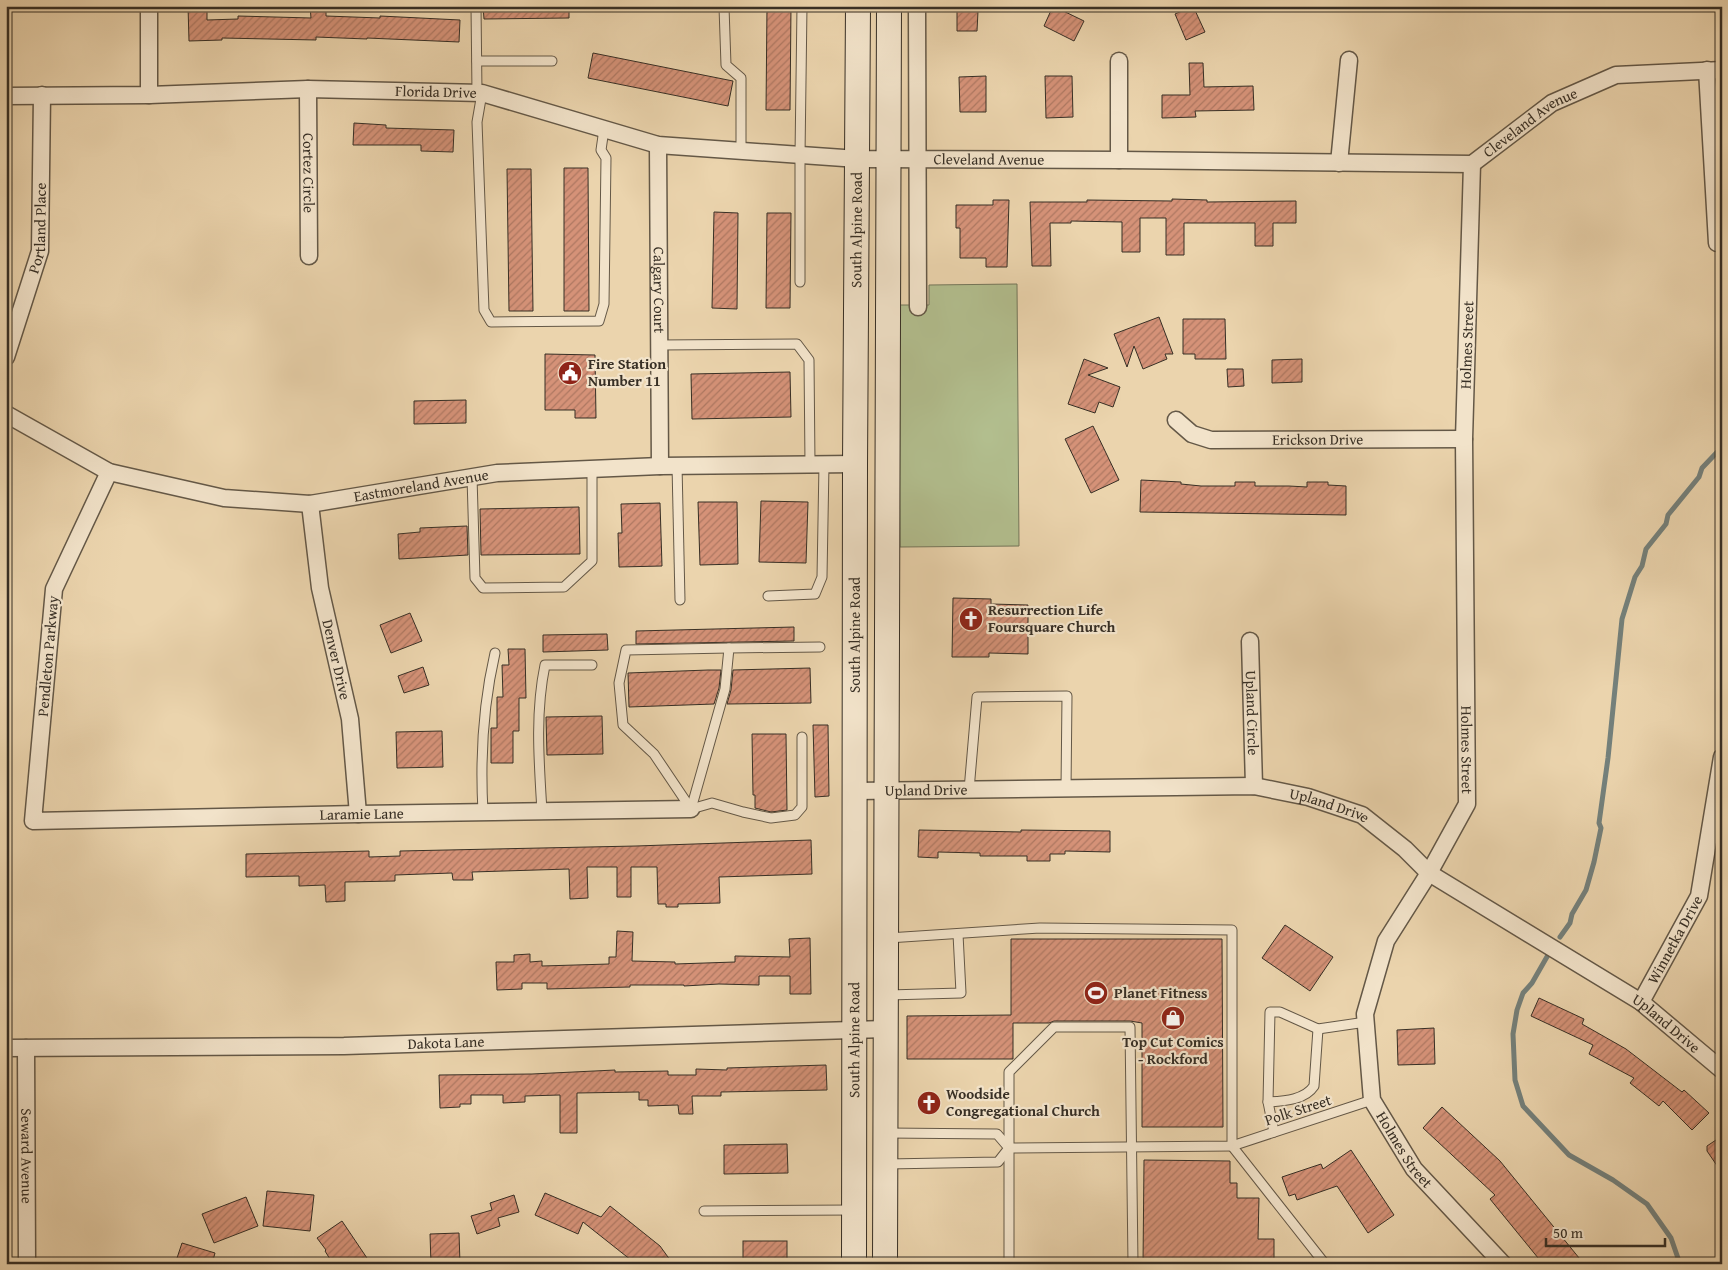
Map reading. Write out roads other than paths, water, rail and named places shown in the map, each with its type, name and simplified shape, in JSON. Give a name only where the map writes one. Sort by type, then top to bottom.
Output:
[{"type":"main road","name":"South Alpine Road","points":[[854,1264],[855,464],[858,6]]},
{"type":"main road","name":"South Alpine Road","points":[[884,1264],[888,6]]},
{"type":"street","points":[[149,6],[149,95]]},
{"type":"street","points":[[917,6],[918,307]]},
{"type":"street","points":[[1339,163],[1350,60]]},
{"type":"street","points":[[1119,61],[1119,160]]},
{"type":"street","points":[[1715,70],[1717,243]]},
{"type":"street","name":"Cleveland Avenue","points":[[858,159],[1472,164],[1552,103],[1616,75],[1715,70]]},
{"type":"street","name":"Florida Drive","points":[[6,96],[149,95],[308,89],[480,93],[658,145],[858,159]]},
{"type":"street","name":"Cortez Circle","points":[[308,89],[309,256]]},
{"type":"street","name":"Portland Place","points":[[6,357],[40,251],[42,95]]},
{"type":"street","name":"Calgary Court","points":[[658,145],[660,466]]},
{"type":"street","name":"Holmes Street","points":[[1472,164],[1464,439],[1467,804],[1429,873],[1386,941],[1365,1014],[1372,1100],[1414,1169],[1503,1264]]},
{"type":"street","name":"Eastmoreland Avenue","points":[[6,414],[109,472],[224,498],[310,504],[497,473],[677,465],[855,464]]},
{"type":"street","name":"Erickson Drive","points":[[1176,420],[1192,434],[1211,440],[1464,439]]},
{"type":"street","name":"Pendleton Parkway","points":[[33,821],[54,589],[109,472]]},
{"type":"street","name":"Denver Drive","points":[[310,504],[320,588],[350,719],[358,814]]},
{"type":"street","name":"Upland Circle","points":[[1250,641],[1254,786]]},
{"type":"street","name":"Winnetka Drive","points":[[1641,1002],[1699,896],[1722,757]]},
{"type":"street","name":"Upland Drive","points":[[854,791],[1254,786],[1308,797],[1362,816],[1405,848],[1429,873],[1641,1002],[1722,1070]]},
{"type":"street","name":"Laramie Lane","points":[[33,821],[691,809]]},
{"type":"street","name":"Dakota Lane","points":[[6,1048],[344,1046],[885,1029]]},
{"type":"street","name":"Seward Avenue","points":[[26,1048],[27,1264]]},
{"type":"lane","points":[[476,6],[480,93],[476,122],[484,310],[491,322],[599,321],[604,304],[606,158],[601,150],[604,129]]},
{"type":"lane","points":[[800,282],[802,6]]},
{"type":"lane","points":[[724,7],[726,65],[741,78],[741,151]]},
{"type":"lane","points":[[477,60],[552,60]]},
{"type":"lane","points":[[660,345],[797,344],[809,360],[817,464],[822,577],[815,594],[768,596]]},
{"type":"lane","points":[[677,465],[680,600]]},
{"type":"lane","points":[[472,477],[475,578],[483,588],[564,587],[592,561],[592,469]]},
{"type":"lane","points":[[691,809],[654,754],[623,725],[619,683],[626,650],[820,647]]},
{"type":"lane","points":[[691,809],[725,689],[729,648]]},
{"type":"lane","points":[[483,812],[482,740],[495,653]]},
{"type":"lane","points":[[542,811],[538,729],[541,684],[545,665],[592,665]]},
{"type":"lane","points":[[968,790],[977,697],[1067,696],[1066,788]]},
{"type":"lane","points":[[691,809],[712,803],[771,818],[795,816],[802,806],[802,737]]},
{"type":"lane","points":[[885,938],[1040,928],[1232,930],[1232,1146],[1325,1264]]},
{"type":"lane","points":[[885,995],[961,993],[958,934]]},
{"type":"lane","points":[[1274,1132],[1268,1102],[1270,1012],[1280,1012],[1318,1029],[1366,1022]]},
{"type":"lane","points":[[1009,1264],[1009,1072],[1054,1027],[1130,1027],[1133,1264]]},
{"type":"lane","points":[[1268,1102],[1290,1100],[1311,1091],[1314,1086],[1318,1029]]},
{"type":"lane","name":"Polk Street","points":[[1009,1148],[1232,1146],[1372,1100]]},
{"type":"lane","points":[[884,1133],[997,1134],[1009,1148]]},
{"type":"lane","points":[[884,1164],[998,1162],[1009,1148]]},
{"type":"lane","points":[[704,1211],[854,1210]]},
{"type":"waterway","points":[[1560,937],[1570,923],[1572,914],[1586,890],[1594,862],[1601,828],[1599,823],[1608,758],[1622,619],[1635,577],[1642,566],[1646,549],[1666,524],[1668,515],[1699,477],[1702,468],[1722,447]]},
{"type":"waterway","points":[[1548,955],[1532,983],[1523,993],[1517,1010],[1513,1034],[1515,1080],[1523,1106],[1569,1155],[1613,1180],[1647,1204],[1671,1238],[1680,1264]]},
{"type":"place","name":"Fire Station Number 11","points":[[570,373]]},
{"type":"place","name":"Resurrection Life Foursquare Church","points":[[971,619]]},
{"type":"place","name":"Planet Fitness","points":[[1096,993]]},
{"type":"place","name":"Top Cut Comics - Rockford","points":[[1173,1018]]},
{"type":"place","name":"Woodside Congregational Church","points":[[929,1103]]}]
